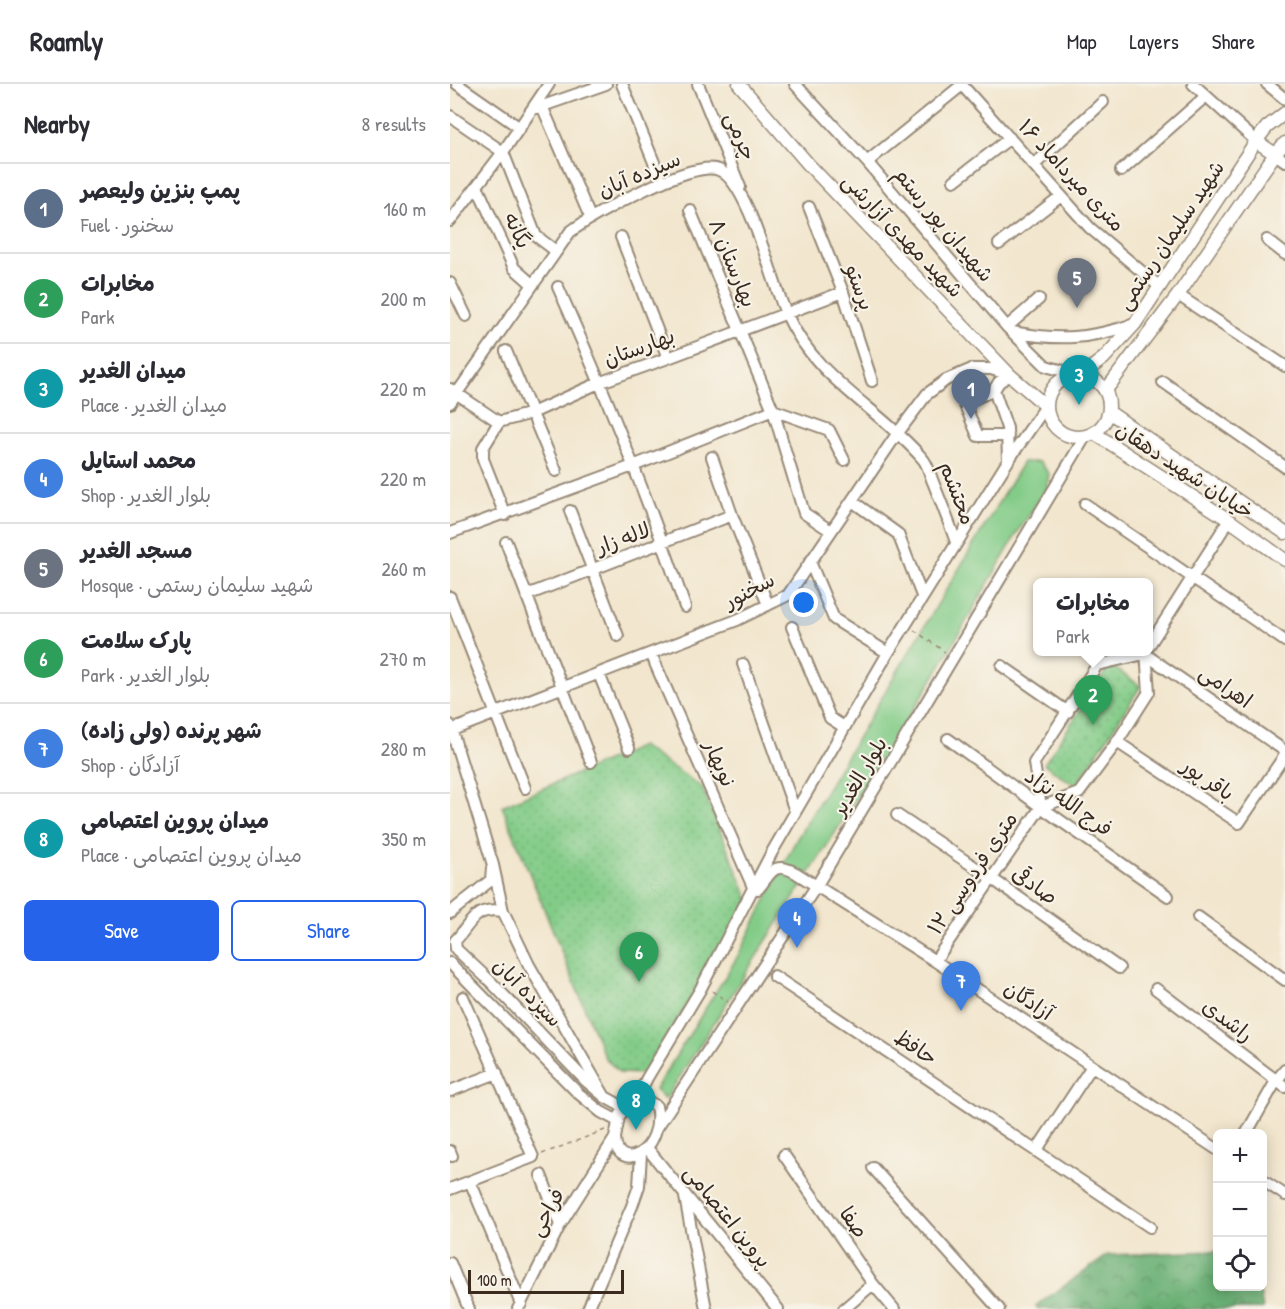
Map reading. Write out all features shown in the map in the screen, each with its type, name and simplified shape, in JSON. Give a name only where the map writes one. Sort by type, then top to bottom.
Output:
[{"type":"main road","name":"شهید مهدی آزارشی","points":[[739,84],[809,165],[1010,375],[1046,406]]},
{"type":"main road","name":"شهید سلیمان رستمی","points":[[1078,374],[1104,358],[1135,324],[1256,141],[1267,127],[1285,113]]},
{"type":"main road","points":[[1256,141],[1280,158]]},
{"type":"main road","name":"شهید سلیمان رستمی","points":[[1106,390],[1280,158],[1285,143]]},
{"type":"main road","points":[[1078,374],[1100,383],[1106,390],[1109,412],[1106,421],[1089,435],[1066,435],[1058,430],[1048,415],[1046,406],[1050,390],[1060,380],[1078,374]]},
{"type":"main road","name":"خیابان شهید دهقان","points":[[1109,412],[1285,534]]},
{"type":"main road","name":"خیابان شهید دهقان","points":[[1089,435],[1229,520],[1285,560]]},
{"type":"street","points":[[457,84],[520,128]]},
{"type":"street","points":[[450,221],[503,152],[549,84]]},
{"type":"street","points":[[531,111],[606,84]]},
{"type":"street","points":[[622,84],[662,183]]},
{"type":"street","name":"چرمی","points":[[698,84],[746,204]]},
{"type":"street","name":"شهیدان پور رستم","points":[[795,84],[867,162],[1009,330],[1046,366],[1078,374]]},
{"type":"street","points":[[1193,84],[1256,141]]},
{"type":"street","points":[[1267,84],[1285,99]]},
{"type":"street","points":[[867,162],[962,85]]},
{"type":"street","name":"۱۶ متری میرداماد","points":[[962,85],[1090,228],[1160,287]]},
{"type":"street","points":[[1121,171],[1206,96]]},
{"type":"street","points":[[1034,165],[1103,102]]},
{"type":"street","points":[[542,106],[590,217]]},
{"type":"street","points":[[450,116],[503,152],[536,236],[556,251]]},
{"type":"street","points":[[954,181],[1010,138]]},
{"type":"street","name":"سیزده آبان","points":[[452,395],[570,232],[590,217],[621,200],[704,168],[719,171],[729,178],[746,204],[786,314],[811,355],[897,434]]},
{"type":"street","name":"یگانه","points":[[477,186],[513,268],[532,284]]},
{"type":"street","points":[[999,244],[1061,196]]},
{"type":"street","name":"پرستو","points":[[809,207],[843,292],[872,381]]},
{"type":"street","name":"بهارستان ۸","points":[[690,210],[773,410],[804,513],[831,531]]},
{"type":"street","points":[[621,237],[669,358]]},
{"type":"street","points":[[1267,240],[1285,254]]},
{"type":"street","points":[[450,283],[466,316]]},
{"type":"street","points":[[558,287],[601,382],[685,607]]},
{"type":"street","name":"بهارستان","points":[[499,422],[532,412],[601,382],[843,292]]},
{"type":"street","points":[[1178,295],[1285,366]]},
{"type":"street","points":[[1009,330],[1039,299]]},
{"type":"street","points":[[1009,330],[1043,338],[1074,338],[1105,333],[1135,324]]},
{"type":"street","points":[[506,351],[556,471]]},
{"type":"street","name":"سخنور","points":[[451,727],[651,654],[748,615],[788,595],[897,434],[927,394],[946,380],[972,369],[991,369],[1010,375]]},
{"type":"street","points":[[1008,436],[978,436],[964,403],[994,390],[999,382],[1010,375]]},
{"type":"street","points":[[1163,382],[1285,467]]},
{"type":"street","points":[[994,390],[1008,436],[1008,461]]},
{"type":"street","points":[[452,395],[499,422],[483,448],[483,459],[505,514]]},
{"type":"street","name":"بلوار الغدیر","points":[[636,1100],[703,985],[753,887],[844,727],[922,596],[1046,406]]},
{"type":"street","points":[[450,533],[633,466],[773,410],[829,430],[844,460]]},
{"type":"street","name":"محتشم","points":[[897,434],[924,459],[956,542]]},
{"type":"street","name":"بلوار الغدیر","points":[[656,1129],[817,885],[1089,435]]},
{"type":"street","points":[[712,457],[732,515],[768,605]]},
{"type":"street","points":[[852,501],[898,534],[922,596]]},
{"type":"street","points":[[1085,504],[1285,641]]},
{"type":"street","points":[[570,511],[618,636]]},
{"type":"street","name":"لاله زار","points":[[527,595],[663,544],[732,515]]},
{"type":"street","points":[[1153,639],[1229,520]]},
{"type":"street","points":[[506,542],[591,762]]},
{"type":"street","points":[[810,562],[834,619],[888,653]]},
{"type":"street","points":[[450,597],[525,788]]},
{"type":"street","points":[[792,627],[830,718],[844,727]]},
{"type":"street","name":"نوبهار","points":[[651,654],[753,887]]},
{"type":"street","points":[[1128,656],[1096,665],[1034,763],[1041,807],[1079,793],[1117,742],[1149,692],[1145,656]]},
{"type":"street","name":"اهرامی","points":[[1152,656],[1285,753]]},
{"type":"street","points":[[743,664],[795,811]]},
{"type":"street","points":[[1002,666],[1068,712]]},
{"type":"street","points":[[599,674],[628,748]]},
{"type":"street","points":[[451,727],[493,865],[503,911],[529,965],[605,1097]]},
{"type":"street","name":"فرج الله نژاد","points":[[948,739],[1168,896]]},
{"type":"street","name":"باقر پور","points":[[1117,742],[1239,823],[1285,753]]},
{"type":"street","name":"۱۲ متری فردوسی","points":[[935,961],[1041,807]]},
{"type":"street","name":"صادقی","points":[[897,815],[1119,968]]},
{"type":"street","points":[[450,913],[490,880],[493,865]]},
{"type":"street","name":"آزادگان","points":[[746,903],[771,873],[778,867],[786,868],[817,885],[935,961],[1213,1147]]},
{"type":"street","name":"سیزده آبان","points":[[503,911],[483,911],[475,915],[453,946],[507,998],[586,1081],[605,1097],[625,1108]]},
{"type":"street","points":[[1198,917],[1285,980]]},
{"type":"street","points":[[453,966],[578,1093],[617,1124]]},
{"type":"street","name":"حافظ","points":[[774,976],[1150,1227]]},
{"type":"street","name":"راشدی","points":[[1156,989],[1281,1084]]},
{"type":"street","points":[[450,1189],[533,1157],[463,997]]},
{"type":"street","points":[[1036,1151],[1092,1066]]},
{"type":"street","points":[[1250,1129],[1281,1084],[1285,1070]]},
{"type":"street","points":[[450,1091],[497,1073]]},
{"type":"street","points":[[588,1309],[632,1206],[639,1186],[644,1151],[656,1129],[658,1115],[656,1106],[644,1098],[636,1100],[625,1108],[617,1124],[615,1144],[624,1155],[632,1157],[644,1151]]},
{"type":"street","name":"فراحی","points":[[519,1306],[560,1225],[615,1138]]},
{"type":"street","name":"پروین اعتصامی","points":[[644,1151],[684,1194],[778,1309]]},
{"type":"street","name":"صفا","points":[[784,1155],[873,1284],[894,1309]]},
{"type":"street","points":[[873,1168],[999,1309]]},
{"type":"street","points":[[541,1175],[560,1225]]},
{"type":"street","points":[[470,1181],[519,1306]]},
{"type":"street","points":[[1267,1183],[1285,1195]]},
{"type":"street","points":[[684,1194],[706,1309]]},
{"type":"street","points":[[450,1263],[469,1309]]},
{"type":"street","points":[[844,1309],[873,1284]]},
{"type":"path","points":[[905,624],[953,657]]},
{"type":"path","points":[[703,985],[736,1008]]},
{"type":"path","points":[[533,1157],[617,1124]]},
{"type":"green space","points":[[1023,462],[1040,462],[1049,474],[1046,491],[1019,530],[931,682],[665,1100],[655,1090],[738,956],[795,842]]},
{"type":"green space","points":[[1110,665],[1141,686],[1076,786],[1044,764]]},
{"type":"green space","points":[[641,746],[702,787],[752,907],[642,1074],[620,1073],[605,1058],[502,806]]},
{"type":"green space","points":[[1213,1251],[1213,1291],[1260,1291],[1263,1309],[1038,1309],[1036,1306],[1108,1255]]},
{"type":"place","name":"مسجد الغدیر","points":[[1077,308]]},
{"type":"place","name":"میدان الغدیر","points":[[1079,405]]},
{"type":"place","name":"پمپ بنزین ولیعصر","points":[[971,419]]},
{"type":"place","name":"مخابرات","points":[[1093,725]]},
{"type":"place","name":"محمد استایل","points":[[797,948]]},
{"type":"place","name":"پارک سلامت","points":[[639,982]]},
{"type":"place","name":"شهر پرنده (ولی زاده)","points":[[961,1011]]},
{"type":"place","name":"میدان پروین اعتصامی","points":[[636,1130]]}]
